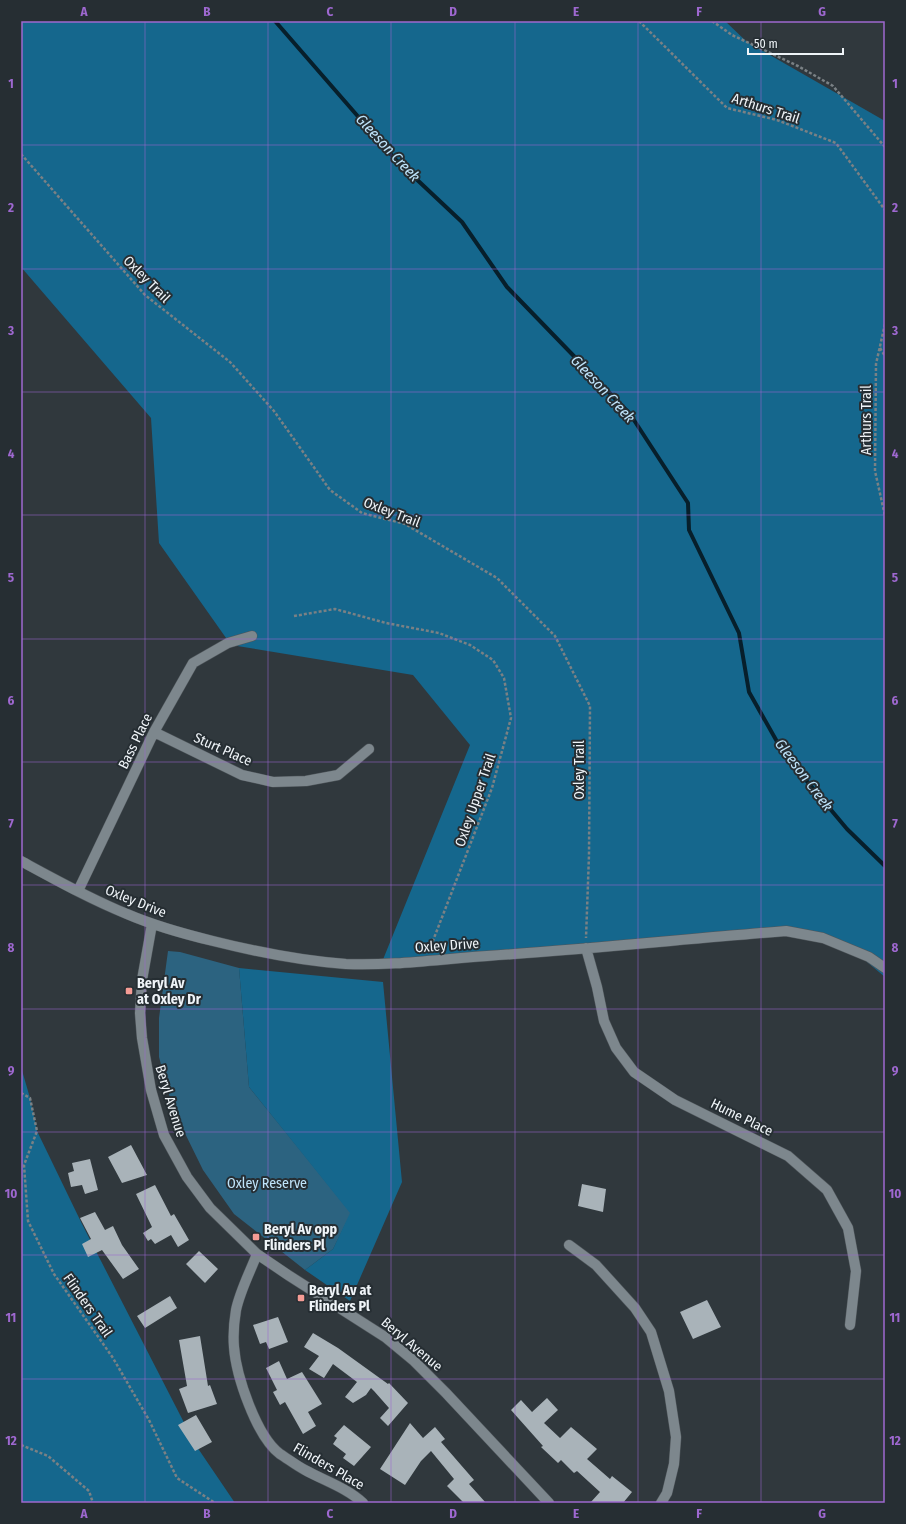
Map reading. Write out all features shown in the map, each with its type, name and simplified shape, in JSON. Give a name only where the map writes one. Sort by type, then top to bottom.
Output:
[{"type":"street","name":"Bass Place","points":[[78,891],[154,732],[193,663],[228,644],[252,636]]},
{"type":"street","name":"Sturt Place","points":[[154,732],[242,775],[273,782],[306,781],[338,776],[369,749]]},
{"type":"street","name":"Oxley Drive","points":[[21,861],[78,891],[126,914],[152,924],[249,950],[303,959],[347,964],[390,963],[786,931],[823,938],[869,957],[885,968]]},
{"type":"street","name":"Beryl Avenue","points":[[152,924],[141,987],[142,1038],[151,1090],[164,1135],[187,1177],[210,1208],[257,1254],[385,1337],[414,1361],[549,1503]]},
{"type":"street","name":"Hume Place","points":[[586,948],[604,1021],[616,1048],[634,1072],[675,1100],[788,1156],[827,1190],[848,1228],[856,1271],[850,1325]]},
{"type":"street","points":[[570,1245],[596,1265],[635,1308],[651,1332],[669,1391],[676,1437],[674,1464],[667,1493],[661,1503]]},
{"type":"street","name":"Flinders Place","points":[[257,1254],[242,1289],[238,1303],[234,1330],[234,1347],[242,1385],[250,1409],[263,1432],[278,1452],[304,1470],[354,1494],[363,1503]]},
{"type":"path","name":"Arthurs Trail","points":[[639,21],[727,108],[777,120],[836,143],[885,210]]},
{"type":"path","points":[[712,21],[732,35],[798,66],[833,86],[885,148]]},
{"type":"path","name":"Oxley Trail","points":[[21,154],[145,295],[230,362],[274,411],[330,490],[362,513],[405,524],[497,578],[555,636],[590,706],[589,855],[586,948]]},
{"type":"path","name":"Arthurs Trail","points":[[885,324],[876,364],[875,471],[885,516]]},
{"type":"path","points":[[880,348],[885,356]]},
{"type":"path","name":"Oxley Upper Trail","points":[[294,616],[335,609],[386,623],[439,633],[470,645],[493,660],[504,678],[511,718],[492,788],[425,960]]},
{"type":"path","name":"Flinders Trail","points":[[21,1093],[30,1098],[37,1131],[24,1165],[28,1221],[54,1274],[113,1358],[137,1399],[149,1420],[177,1478],[215,1503]]},
{"type":"path","points":[[21,1445],[48,1456],[90,1491],[93,1503]]},
{"type":"green space","name":"Oxley Reserve","points":[[168,951],[180,952],[239,968],[249,1087],[351,1213],[333,1249],[305,1270],[234,1214],[203,1170],[173,1109],[159,1057],[159,1018]]},
{"type":"shaded area","points":[[21,21],[725,21],[747,42],[885,121],[885,977],[861,957],[793,931],[382,962],[470,745],[413,675],[231,645],[159,543],[151,418],[21,267]]},
{"type":"shaded area","points":[[239,968],[383,982],[402,1182],[350,1301],[305,1270],[333,1249],[350,1213],[249,1087]]},
{"type":"shaded area","points":[[21,1067],[30,1098],[37,1131],[82,1224],[195,1444],[235,1503],[21,1503]]},
{"type":"building","points":[[131,1145],[147,1175],[122,1183],[108,1157]]},
{"type":"building","points":[[90,1159],[98,1190],[85,1194],[82,1185],[71,1187],[68,1173],[74,1171],[72,1163]]},
{"type":"building","points":[[582,1184],[606,1189],[603,1212],[578,1206]]},
{"type":"building","points":[[155,1185],[171,1216],[174,1214],[189,1240],[178,1247],[171,1235],[155,1244],[151,1239],[148,1241],[143,1233],[152,1227],[136,1194]]},
{"type":"building","points":[[95,1212],[105,1230],[113,1226],[122,1245],[139,1269],[123,1279],[102,1250],[88,1257],[82,1244],[91,1239],[80,1218]]},
{"type":"building","points":[[199,1251],[218,1269],[205,1283],[186,1264]]},
{"type":"building","points":[[170,1296],[177,1308],[145,1328],[137,1316]]},
{"type":"building","points":[[707,1300],[721,1327],[693,1339],[680,1312]]},
{"type":"building","points":[[278,1317],[288,1342],[269,1349],[266,1342],[260,1344],[253,1325]]},
{"type":"building","points":[[313,1333],[338,1348],[388,1384],[389,1383],[408,1403],[388,1426],[380,1418],[389,1408],[371,1388],[366,1395],[353,1403],[345,1397],[357,1382],[333,1364],[324,1378],[309,1369],[319,1356],[304,1347]]},
{"type":"building","points":[[200,1336],[208,1386],[210,1385],[217,1404],[188,1413],[179,1389],[187,1386],[179,1340]]},
{"type":"building","points":[[279,1361],[287,1379],[302,1372],[322,1404],[308,1412],[316,1426],[303,1434],[285,1402],[280,1405],[273,1392],[277,1390],[266,1368]]},
{"type":"building","points":[[547,1398],[558,1410],[544,1423],[560,1438],[571,1427],[597,1449],[587,1459],[610,1479],[612,1476],[632,1492],[623,1503],[590,1503],[600,1492],[577,1471],[574,1473],[561,1460],[558,1463],[541,1447],[543,1446],[511,1410],[521,1400],[532,1412]]},
{"type":"building","points":[[196,1415],[212,1442],[195,1451],[178,1425]]},
{"type":"building","points":[[410,1423],[423,1438],[435,1427],[445,1439],[441,1442],[474,1480],[469,1484],[486,1503],[464,1503],[447,1486],[454,1479],[431,1451],[421,1461],[405,1485],[380,1469]]},
{"type":"building","points":[[344,1425],[371,1447],[354,1466],[343,1458],[346,1454],[333,1444],[337,1438],[334,1436]]},
{"type":"waterway","name":"Gleeson Creek","points":[[275,21],[395,159],[462,222],[507,287],[630,414],[688,503],[689,530],[739,633],[749,692],[784,754],[847,829],[885,866]]},
{"type":"place","name":"Beryl Av at Oxley Dr","points":[[129,991]]},
{"type":"place","name":"Beryl Av opp Flinders Pl","points":[[256,1237]]},
{"type":"place","name":"Beryl Av at Flinders Pl","points":[[301,1298]]}]
